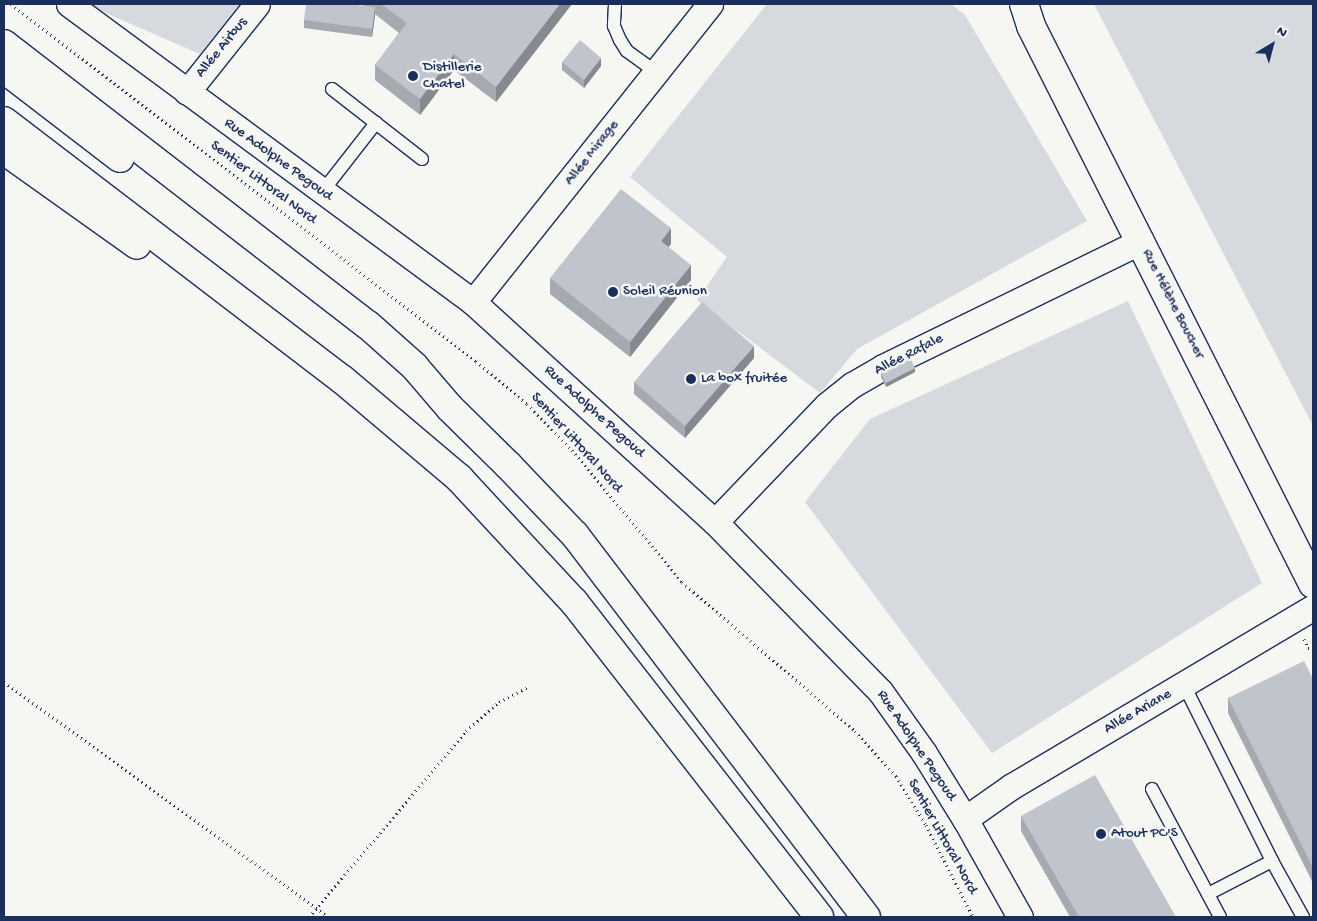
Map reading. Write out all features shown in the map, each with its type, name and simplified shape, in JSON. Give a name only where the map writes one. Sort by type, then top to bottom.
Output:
[{"type":"main road","name":"Rue Hélène Boucher","points":[[1010,4],[1027,15],[1313,584]]},
{"type":"main road","points":[[4,44],[368,326],[414,366],[450,408],[510,466],[575,535],[866,917]]},
{"type":"main road","points":[[4,69],[450,408]]},
{"type":"main road","points":[[4,121],[343,380],[458,478],[574,602],[819,917]]},
{"type":"main road","points":[[4,150],[287,354],[313,370],[343,380]]},
{"type":"street","name":"Rue Adolphe Pegoud","points":[[69,4],[473,302],[715,522],[880,691],[924,752],[965,819],[1020,917]]},
{"type":"street","name":"Allée Airbus","points":[[187,92],[257,4]]},
{"type":"street","name":"Allée Mirage","points":[[473,302],[710,4]]},
{"type":"street","name":"Allée Rafale","points":[[715,522],[827,405],[852,384],[1141,241]]},
{"type":"street","name":"Allée Ariane","points":[[965,819],[1012,786],[1313,607]]},
{"type":"lane","points":[[615,4],[614,26],[620,40],[627,51],[656,72]]},
{"type":"lane","points":[[332,89],[422,158]]},
{"type":"lane","points":[[322,192],[376,123]]},
{"type":"lane","points":[[1184,685],[1272,861],[1303,917]]},
{"type":"lane","points":[[1152,789],[1220,917]]},
{"type":"lane","points":[[1208,894],[1272,861]]},
{"type":"path","name":"Sentier Littoral Nord","points":[[11,4],[444,337],[527,404],[572,450],[682,582],[856,731],[896,776],[926,825],[973,917]]},
{"type":"path","points":[[1303,636],[1308,648],[1313,648]]},
{"type":"path","points":[[4,682],[329,917]]},
{"type":"path","points":[[309,917],[466,731],[498,702],[528,687]]},
{"type":"shaded area","points":[[85,4],[240,4],[200,54]]},
{"type":"shaded area","points":[[767,4],[951,4],[965,15],[1087,221],[857,349],[820,393],[697,300],[727,257],[630,177]]},
{"type":"shaded area","points":[[1094,4],[1313,4],[1313,426]]},
{"type":"shaded area","points":[[1128,301],[1262,583],[992,753],[805,502],[870,419]]},
{"type":"building","points":[[306,4],[348,4],[375,7],[372,29],[304,20]]},
{"type":"building","points":[[381,4],[560,4],[496,87],[454,54],[420,99],[375,65],[407,23]]},
{"type":"building","points":[[580,40],[601,58],[584,80],[562,62]]},
{"type":"building","points":[[621,189],[671,228],[661,241],[691,265],[630,342],[550,278]]},
{"type":"building","points":[[702,302],[754,346],[685,426],[634,382]]},
{"type":"building","points":[[911,359],[915,368],[886,383],[881,373]]},
{"type":"building","points":[[1304,661],[1313,679],[1313,868],[1228,698]]},
{"type":"building","points":[[1095,775],[1176,917],[1079,917],[1021,816]]},
{"type":"place","name":"Distillerie Chatel","points":[[413,76]]},
{"type":"place","name":"Soleil Réunion","points":[[613,292]]},
{"type":"place","name":"La box fruitée","points":[[691,379]]},
{"type":"place","name":"Atout PC'S","points":[[1101,834]]}]
